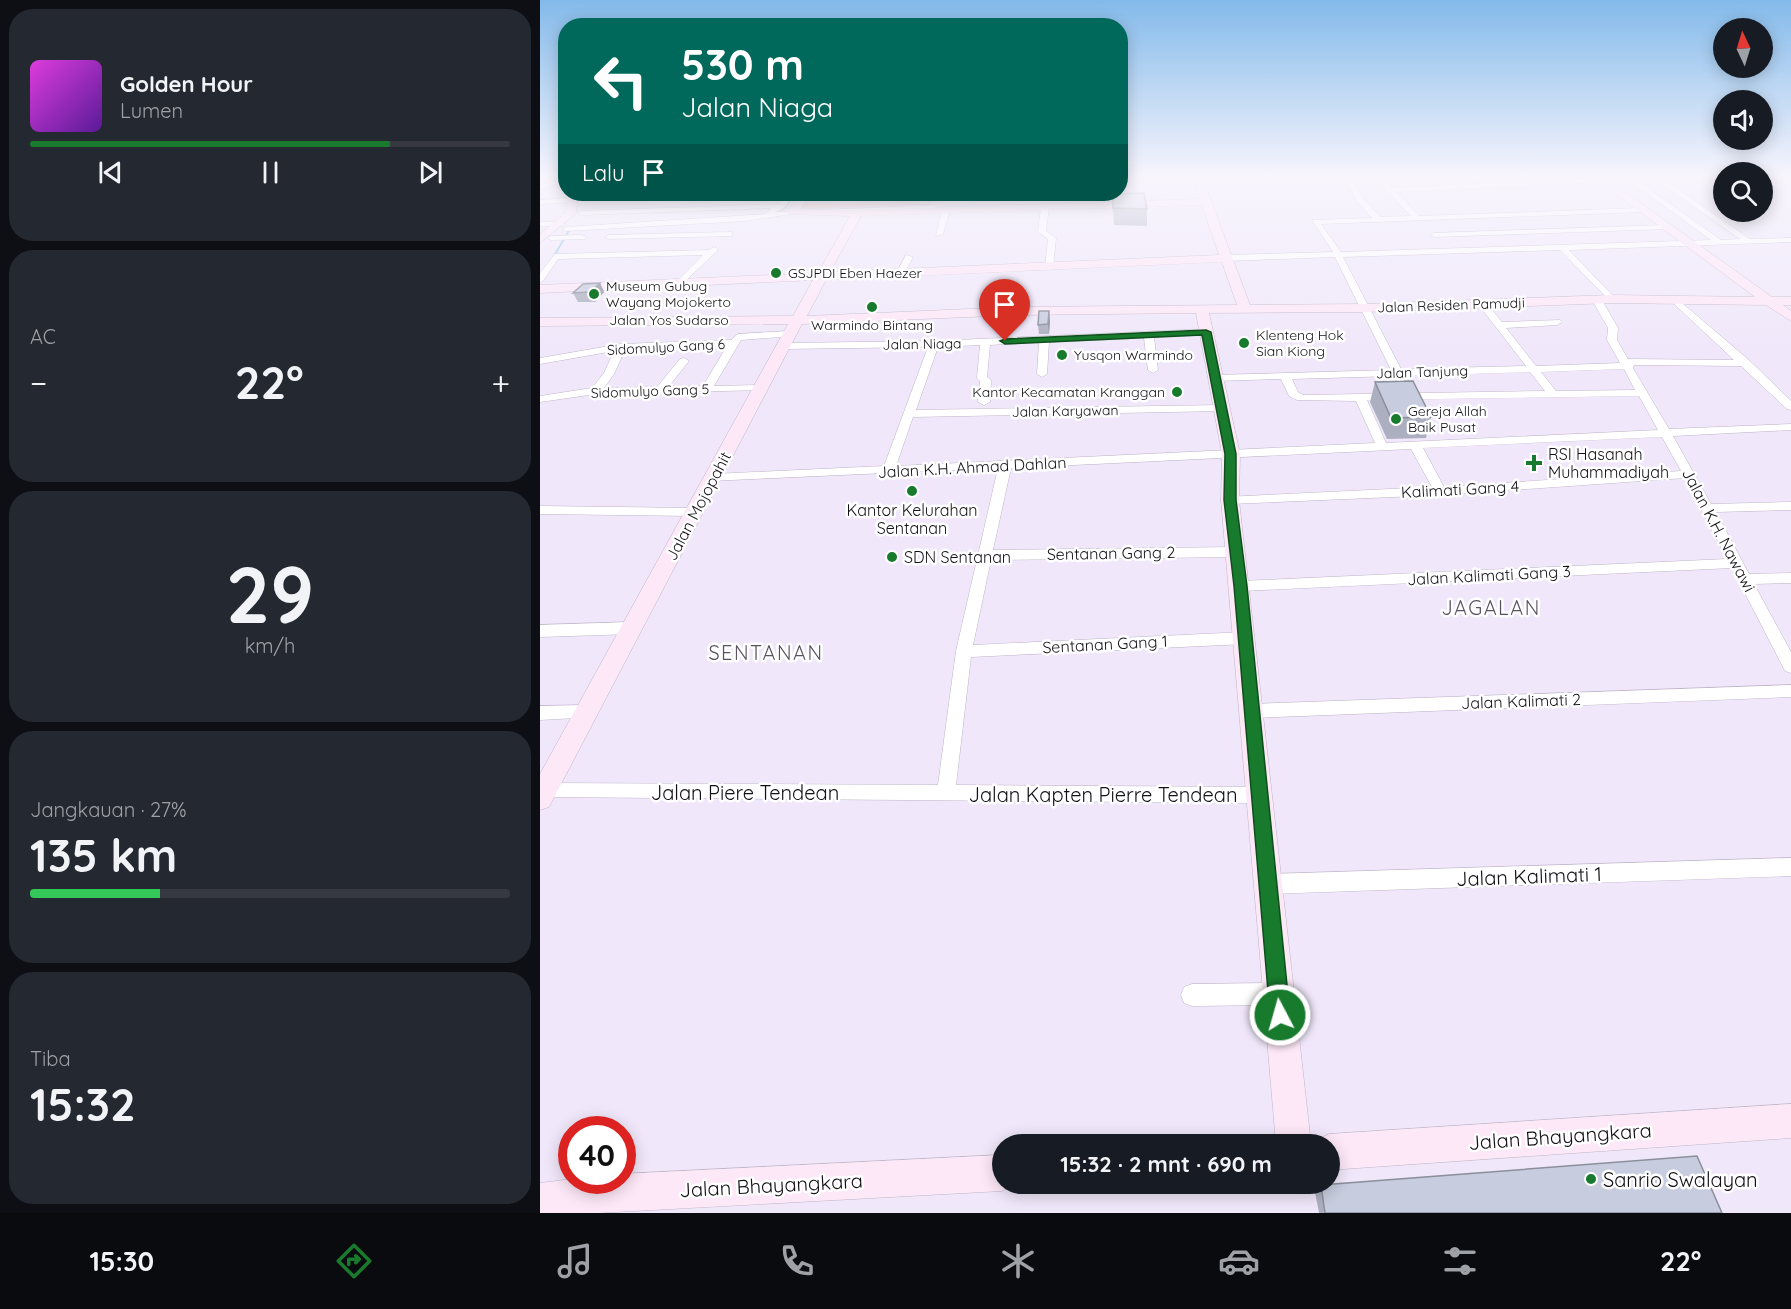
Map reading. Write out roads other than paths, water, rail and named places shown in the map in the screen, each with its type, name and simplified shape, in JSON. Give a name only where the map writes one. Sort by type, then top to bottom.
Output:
[{"type":"street","points":[[545,239],[560,234]]},
{"type":"street","points":[[697,234],[729,234]]},
{"type":"street","points":[[680,283],[729,234]]},
{"type":"street","name":"Jalan Mojopahit","points":[[542,795],[845,234]]},
{"type":"street","points":[[1045,234],[1052,238],[1049,267]]},
{"type":"street","points":[[1218,234],[1245,309]]},
{"type":"street","points":[[1323,234],[1338,255],[1408,394]]},
{"type":"street","points":[[1434,235],[1476,234]]},
{"type":"street","points":[[1558,234],[1571,245]]},
{"type":"street","points":[[1675,234],[1791,310]]},
{"type":"street","points":[[1677,234],[1690,243]]},
{"type":"street","points":[[1707,234],[1720,243]]},
{"type":"street","points":[[1736,234],[1748,242]]},
{"type":"street","points":[[1434,235],[1448,250]]},
{"type":"street","points":[[540,289],[1227,258],[1571,245],[1791,240]]},
{"type":"street","points":[[1561,246],[1611,299]]},
{"type":"street","points":[[540,279],[555,257],[711,252]]},
{"type":"street","points":[[900,274],[909,257]]},
{"type":"street","name":"Jalan Residen Pamudji","points":[[1202,310],[1364,308],[1611,299],[1773,299],[1791,295]]},
{"type":"street","points":[[1773,299],[1791,317]]},
{"type":"street","name":"Jalan K.H. Nawawi","points":[[1597,300],[1613,328],[1612,340],[1689,474],[1791,667]]},
{"type":"street","points":[[1676,300],[1791,406]]},
{"type":"street","points":[[1483,304],[1553,394]]},
{"type":"street","points":[[1202,310],[1231,454],[1230,500],[1241,586],[1277,994],[1293,1134]]},
{"type":"street","name":"Jalan Yos Sudarso","points":[[540,322],[790,334],[1016,311],[1202,310]]},
{"type":"street","points":[[1500,325],[1557,322]]},
{"type":"street","name":"Jalan Niaga","points":[[790,334],[934,344],[1206,332]]},
{"type":"street","name":"Sidomulyo Gang 6","points":[[540,361],[621,348],[733,343],[741,336],[790,334]]},
{"type":"street","points":[[1149,334],[1153,370]]},
{"type":"street","points":[[1042,374],[1044,339]]},
{"type":"street","points":[[984,402],[986,380],[982,378],[985,342]]},
{"type":"street","points":[[706,389],[733,343]]},
{"type":"street","points":[[888,471],[934,344]]},
{"type":"street","points":[[596,391],[609,374],[621,348]]},
{"type":"street","points":[[659,391],[684,361]]},
{"type":"street","name":"Jalan Tanjung","points":[[1215,378],[1627,364],[1746,363]]},
{"type":"street","points":[[1285,375],[1293,394],[1297,397],[1642,393]]},
{"type":"street","name":"Sidomulyo Gang 5","points":[[540,399],[596,391],[760,388]]},
{"type":"street","points":[[1360,396],[1382,446]]},
{"type":"street","name":"Jalan Karyawan","points":[[908,414],[1222,408]]},
{"type":"street","name":"Jalan K.H. Ahmad Dahlan","points":[[713,478],[1664,431],[1791,427]]},
{"type":"street","points":[[1415,444],[1440,491]]},
{"type":"street","points":[[946,793],[964,651],[1005,465]]},
{"type":"street","name":"Kalimati Gang 4","points":[[1230,500],[1440,491],[1689,474]]},
{"type":"street","points":[[1707,508],[1791,506]]},
{"type":"street","points":[[540,510],[694,512]]},
{"type":"street","name":"Sentanan Gang 2","points":[[986,555],[1237,552]]},
{"type":"street","name":"Jalan Kalimati Gang 3","points":[[1241,586],[1738,564]]},
{"type":"street","points":[[1746,579],[1791,578]]},
{"type":"street","points":[[540,631],[632,628]]},
{"type":"street","name":"Sentanan Gang 1","points":[[964,651],[1245,638]]},
{"type":"street","name":"Jalan Kalimati 2","points":[[1252,711],[1791,691]]},
{"type":"street","points":[[540,713],[588,711]]},
{"type":"street","name":"Jalan Piere Tendean","points":[[542,795],[946,793]]},
{"type":"street","name":"Jalan Kapten Pierre Tendean","points":[[946,793],[1260,795]]},
{"type":"street","name":"Jalan Kalimati 1","points":[[1268,884],[1791,867]]},
{"type":"street","points":[[1192,995],[1277,994]]},
{"type":"street","name":"Jalan Bhayangkara","points":[[1340,1151],[1791,1121]]},
{"type":"street","name":"Jalan Bhayangkara","points":[[540,1201],[613,1193],[992,1174]]},
{"type":"waterway","points":[[554,256],[567,234]]},
{"type":"place","name":"GSJPDI Eben Haezer","points":[[776,273]]},
{"type":"place","name":"Museum Gubug Wayang Mojokerto","points":[[594,294]]},
{"type":"place","name":"Warmindo Bintang","points":[[872,307]]},
{"type":"place","name":"Klenteng Hok Sian Kiong","points":[[1244,343]]},
{"type":"place","name":"Yusqon Warmindo","points":[[1062,355]]},
{"type":"place","name":"Kantor Kecamatan Kranggan","points":[[1177,392]]},
{"type":"place","name":"Gereja Allah Baik Pusat","points":[[1396,419]]},
{"type":"place","name":"RSI Hasanah Muhammadiyah","points":[[1534,463]]},
{"type":"place","name":"Kantor Kelurahan Sentanan","points":[[912,491]]},
{"type":"place","name":"SDN Sentanan","points":[[892,557]]},
{"type":"place","name":"Sanrio Swalayan","points":[[1591,1179]]},
{"type":"district","name":"JAGALAN","points":[[1491,607]]},
{"type":"district","name":"SENTANAN","points":[[766,652]]}]
